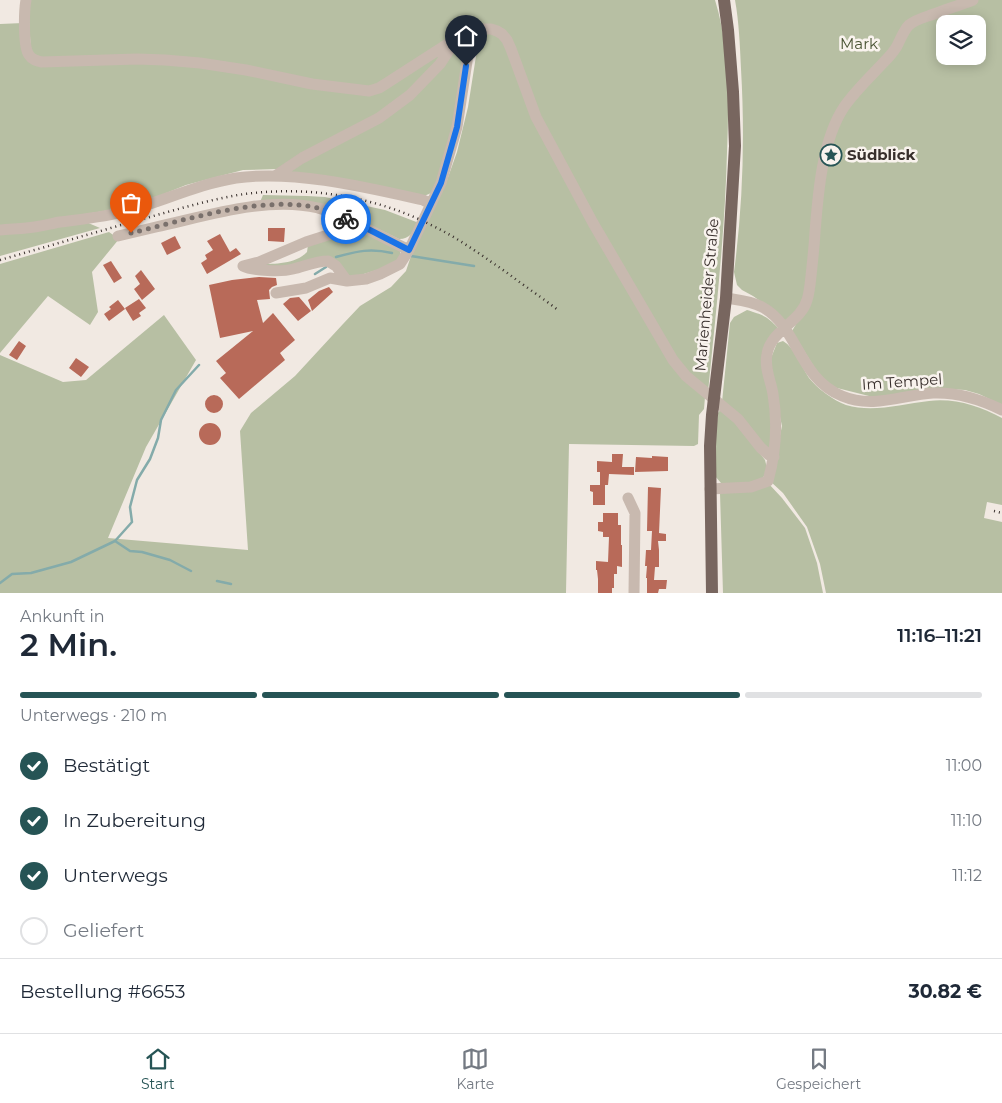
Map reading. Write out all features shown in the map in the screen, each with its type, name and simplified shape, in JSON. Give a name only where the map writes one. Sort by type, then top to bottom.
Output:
[{"type":"main road","name":"Marienheider Straße","points":[[712,593],[710,446],[726,298],[735,146],[733,92],[724,0]]},
{"type":"street","points":[[26,0],[24,23],[27,53],[31,58],[42,62],[164,60],[246,70],[312,84],[369,91],[379,88],[457,38],[481,29],[491,29],[502,34],[511,49],[536,117],[593,223],[672,360],[686,376],[738,419],[760,448],[774,457]]},
{"type":"street","points":[[710,489],[751,487],[768,481],[774,457],[776,417],[773,392],[768,376],[767,353],[776,336],[797,318],[807,301],[813,263],[819,183],[829,140],[836,121],[844,107],[897,47],[910,24],[973,0]]},
{"type":"street","points":[[276,293],[306,288],[330,278],[347,281],[366,279],[400,264],[409,250],[441,183],[457,127],[470,42],[469,33]]},
{"type":"street","points":[[275,176],[302,158],[380,118],[410,95],[440,64],[457,38]]},
{"type":"street","points":[[421,62],[422,82]]},
{"type":"street","points":[[0,230],[28,228],[110,215],[202,186],[240,178],[275,176],[346,184],[423,200],[431,204]]},
{"type":"street","points":[[118,236],[215,213],[257,206],[285,204],[304,205],[334,213],[409,250]]},
{"type":"street","points":[[347,219],[332,234],[306,242],[259,262],[243,266],[252,269],[284,271],[328,261],[336,266],[347,281]]},
{"type":"street","name":"Im Tempel","points":[[726,298],[752,303],[763,307],[772,314],[785,329],[813,374],[829,389],[841,396],[853,400],[875,402],[948,393],[980,400],[1002,410]]},
{"type":"street","points":[[628,498],[634,513],[634,593]]},
{"type":"green space","points":[[28,0],[715,0],[726,56],[728,114],[722,242],[708,392],[675,359],[538,117],[518,60],[490,25],[477,24],[467,28],[369,89],[201,62],[39,59],[31,54]]},
{"type":"green space","name":"Mark","points":[[735,0],[1002,0],[1002,405],[979,394],[965,390],[948,389],[877,398],[825,385],[792,331],[809,302],[831,132],[805,301],[786,322],[774,311],[737,285],[734,272],[741,196],[743,120],[740,43]]},
{"type":"green space","points":[[23,23],[30,61],[165,62],[369,92],[448,49],[409,93],[379,116],[278,169],[243,170],[186,185],[149,200],[110,210],[0,228],[0,24]]},
{"type":"green space","points":[[490,32],[503,39],[534,117],[670,360],[705,397],[704,409],[699,415],[698,444],[694,446],[569,444],[566,593],[0,593],[0,355],[63,382],[86,380],[164,315],[196,360],[146,447],[108,538],[248,550],[240,431],[251,413],[295,376],[360,306],[391,287],[406,271],[413,250],[446,183],[457,152],[468,107],[479,37]]},
{"type":"green space","points":[[469,41],[458,106],[436,187],[431,193],[422,197],[287,171],[381,119],[460,46]]},
{"type":"green space","points":[[263,195],[325,197],[385,210],[419,223],[409,236],[399,239],[358,219],[260,202]]},
{"type":"green space","points":[[86,222],[100,228],[0,256],[0,232]]},
{"type":"green space","points":[[347,227],[351,227],[400,250],[401,257],[396,264],[351,278],[338,265],[290,268],[258,267],[295,260],[307,252],[308,245],[342,231]]},
{"type":"green space","points":[[109,232],[119,239],[92,272],[98,312],[90,325],[48,296],[0,353],[0,264]]},
{"type":"green space","points":[[747,310],[764,316],[778,328],[765,346],[773,427],[770,448],[766,448],[722,402],[730,323],[734,317]]},
{"type":"green space","points":[[783,341],[794,353],[812,382],[831,397],[846,405],[877,408],[939,400],[976,407],[1002,418],[1002,505],[987,502],[984,518],[1002,522],[1002,593],[826,593],[820,564],[807,527],[783,493],[770,481],[782,426],[774,390],[771,358],[777,343]]},
{"type":"green space","points":[[721,409],[743,430],[765,460],[767,468],[765,474],[756,483],[721,483],[715,476],[714,445],[718,413]]},
{"type":"green space","points":[[768,483],[805,528],[817,563],[823,593],[723,593],[720,493]]},
{"type":"building","points":[[268,228],[285,228],[284,242],[268,241]]},
{"type":"building","points":[[220,234],[230,252],[236,248],[241,254],[207,274],[201,263],[207,259],[205,255],[213,250],[207,241]]},
{"type":"building","points":[[175,236],[181,248],[167,255],[161,243]]},
{"type":"building","points":[[111,261],[122,278],[114,283],[103,265]]},
{"type":"building","points":[[141,270],[155,289],[142,300],[134,289],[140,284],[135,276]]},
{"type":"building","points":[[259,277],[276,278],[277,285],[269,290],[270,299],[257,300],[263,323],[273,313],[295,340],[280,353],[285,360],[239,399],[220,378],[226,373],[216,361],[253,331],[220,338],[209,285]]},
{"type":"building","points":[[329,287],[333,292],[312,311],[308,300],[319,291]]},
{"type":"building","points":[[299,297],[311,311],[298,321],[283,304],[290,298]]},
{"type":"building","points":[[139,299],[146,308],[139,313],[141,316],[133,321],[125,308]]},
{"type":"building","points":[[118,300],[125,309],[109,321],[104,314]]},
{"type":"building","points":[[19,341],[26,346],[17,360],[9,355]]},
{"type":"building","points":[[76,358],[89,367],[81,377],[69,368]]},
{"type":"building","points":[[214,395],[220,398],[223,404],[220,410],[214,413],[208,410],[205,404],[208,398]]},
{"type":"building","points":[[210,423],[218,426],[221,434],[218,442],[210,445],[202,442],[199,434],[202,426]]},
{"type":"building","points":[[612,454],[623,454],[622,467],[634,467],[634,475],[609,474],[608,485],[600,485],[600,472],[597,472],[597,461],[612,462]]},
{"type":"building","points":[[652,456],[668,457],[668,471],[635,472],[636,457],[652,458]]},
{"type":"building","points":[[590,485],[605,485],[605,505],[593,505],[593,492],[590,491]]},
{"type":"building","points":[[648,487],[661,488],[659,533],[666,534],[666,541],[658,541],[659,567],[655,567],[654,580],[667,580],[666,589],[659,589],[658,593],[647,593],[646,550],[651,550],[652,531],[647,531]]},
{"type":"building","points":[[603,513],[618,513],[618,525],[621,525],[622,567],[617,566],[612,593],[598,593],[596,561],[608,562],[609,537],[603,537],[603,532],[598,531],[598,522],[603,522]]},
{"type":"waterway","points":[[336,257],[364,251],[392,253]]},
{"type":"waterway","points":[[411,256],[474,266]]},
{"type":"waterway","points":[[315,274],[326,267]]},
{"type":"waterway","points":[[0,583],[12,574],[31,573],[71,562],[115,541],[132,522],[130,507],[137,480],[150,459],[158,438],[161,420],[176,390],[199,365]]},
{"type":"waterway","points":[[115,541],[130,551],[142,552],[170,560],[191,571]]},
{"type":"waterway","points":[[217,581],[231,584]]},
{"type":"railway","points":[[0,260],[225,197],[262,192],[311,192],[360,199],[407,214],[429,224],[478,253],[558,310]]},
{"type":"railway","points":[[994,511],[1002,513]]},
{"type":"way so far","points":[[131,233],[215,213],[257,206],[285,204],[319,208],[346,219]]},
{"type":"place","name":"Südblick","points":[[831,155]]},
{"type":"route","points":[[346,219],[409,250],[441,183],[457,127],[466,66]]}]
